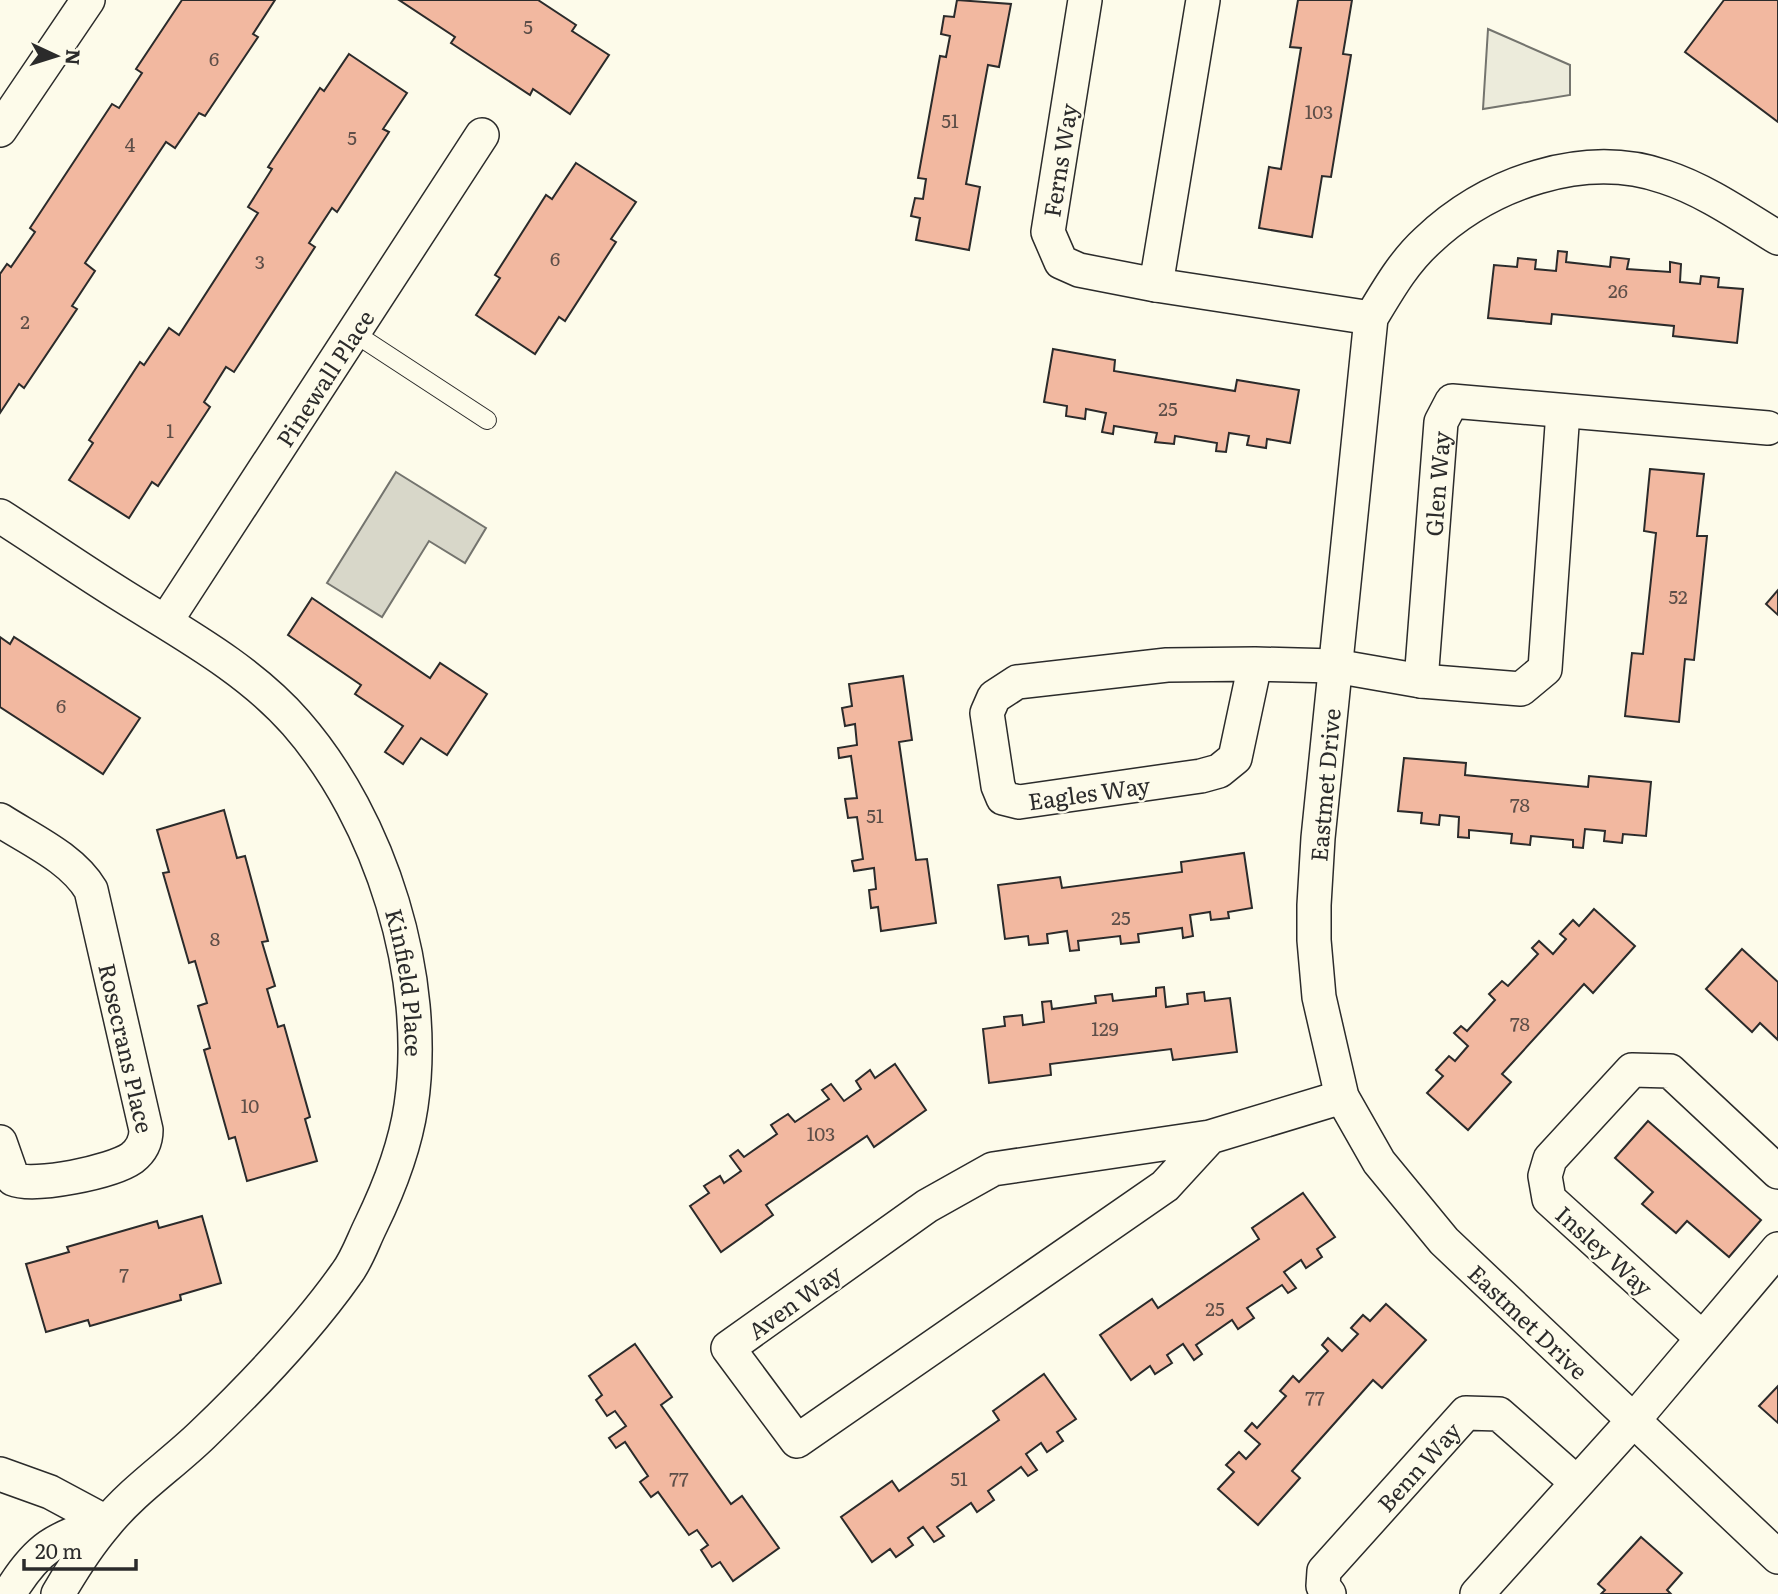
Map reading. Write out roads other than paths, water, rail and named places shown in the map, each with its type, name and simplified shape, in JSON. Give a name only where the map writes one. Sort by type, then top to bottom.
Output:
[{"type":"street","points":[[0,130],[88,0]]},
{"type":"street","name":"Ferns Way","points":[[1085,0],[1048,232],[1060,262],[1079,270],[1156,285],[1371,318]]},
{"type":"street","points":[[1156,285],[1203,0]]},
{"type":"street","name":"Pinewall Place","points":[[166,621],[482,135]]},
{"type":"street","name":"Eastmet Drive","points":[[1778,238],[1704,194],[1665,177],[1611,168],[1558,171],[1504,190],[1462,214],[1428,240],[1399,271],[1371,318],[1318,838],[1314,940],[1319,997],[1342,1097],[1379,1162],[1444,1241],[1632,1422],[1778,1557]]},
{"type":"street","name":"Glen Way","points":[[1421,681],[1441,422],[1452,401],[1768,428]]},
{"type":"street","points":[[1335,666],[1421,681],[1521,689],[1545,669],[1563,411]]},
{"type":"street","name":"Kinfield Place","points":[[0,516],[166,621],[258,686],[296,722],[327,763],[360,823],[382,871],[402,933],[410,987],[414,1053],[411,1105],[384,1199],[348,1272],[286,1349],[203,1434],[106,1522],[58,1594]]},
{"type":"street","name":"Eagles Way","points":[[1255,664],[1235,758],[1220,771],[1019,802],[1003,798],[998,786],[987,713],[994,697],[1017,682],[1167,664],[1255,664],[1335,666]]},
{"type":"street","name":"Rosecrans Place","points":[[0,820],[62,860],[82,876],[91,890],[146,1130],[141,1149],[124,1163],[41,1183],[13,1179],[0,1142]]},
{"type":"street","name":"Insley Way","points":[[1701,1337],[1549,1199],[1545,1176],[1550,1159],[1632,1070],[1650,1068],[1671,1071],[1778,1172]]},
{"type":"street","name":"Aven Way","points":[[1210,1137],[1166,1186],[797,1441],[728,1348],[927,1206],[993,1169],[1210,1137],[1342,1097]]},
{"type":"street","points":[[1477,1594],[1632,1422],[1778,1249]]},
{"type":"street","name":"Benn Way","points":[[1329,1594],[1323,1586],[1324,1571],[1466,1413],[1499,1413],[1576,1482]]},
{"type":"street","points":[[0,1474],[50,1492],[106,1522]]},
{"type":"street","name":"Kinfield Place","points":[[9,1594],[32,1560],[61,1537],[106,1522]]},
{"type":"lane","points":[[354,333],[486,420]]}]
